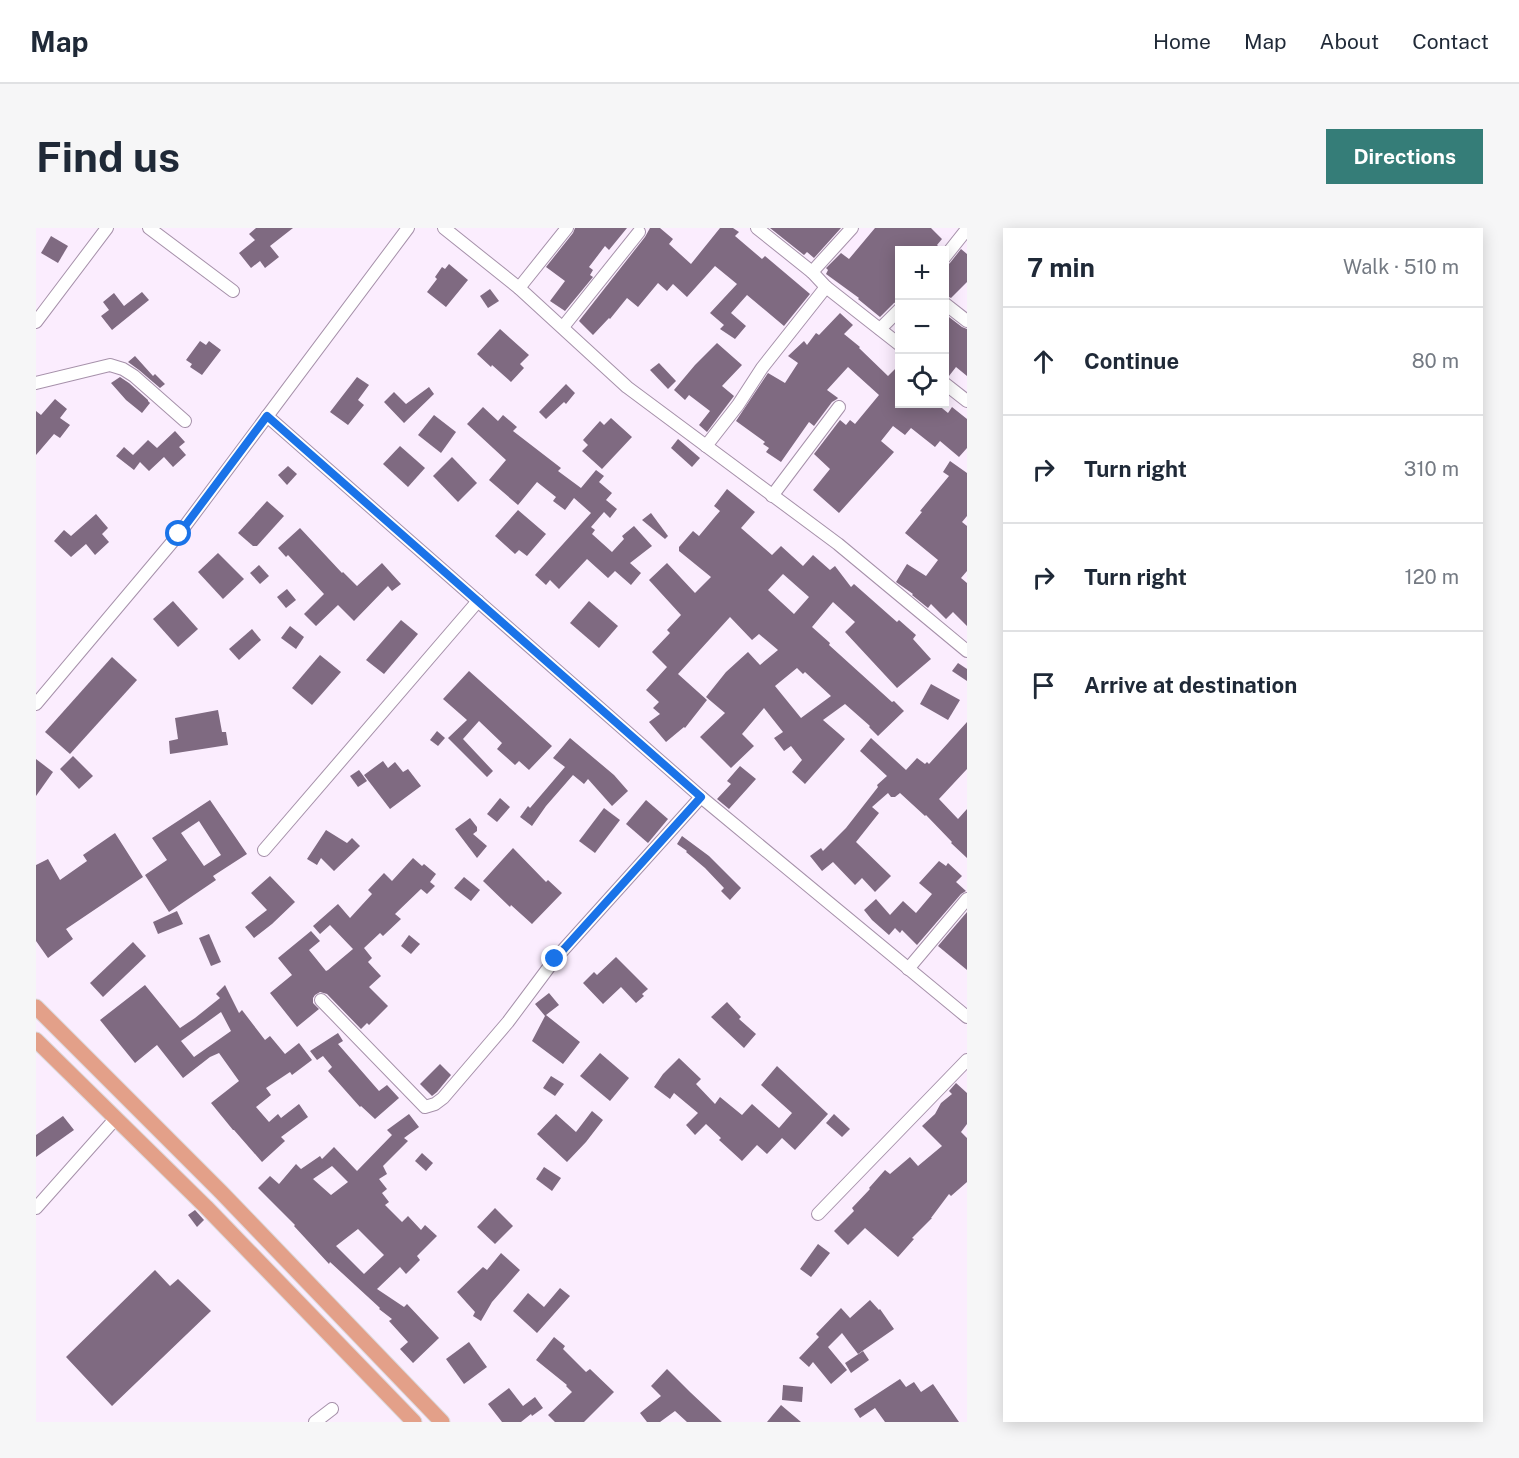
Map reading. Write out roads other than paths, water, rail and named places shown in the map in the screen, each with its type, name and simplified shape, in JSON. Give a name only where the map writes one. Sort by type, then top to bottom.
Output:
[{"type":"main road","points":[[36,1007],[212,1184],[442,1422]]},
{"type":"main road","points":[[36,1040],[206,1207],[414,1422]]},
{"type":"main road","points":[[264,1266],[278,1252]]},
{"type":"street","points":[[36,322],[107,228]]},
{"type":"street","points":[[149,228],[233,291]]},
{"type":"street","points":[[36,704],[179,534],[408,228]]},
{"type":"street","points":[[444,228],[519,288],[627,387],[838,544],[966,648]]},
{"type":"street","points":[[519,288],[567,228]]},
{"type":"street","points":[[757,228],[812,272],[826,287],[895,341]]},
{"type":"street","points":[[812,272],[852,228]]},
{"type":"street","points":[[949,252],[964,231]]},
{"type":"street","points":[[563,327],[639,232]]},
{"type":"street","points":[[706,446],[738,405],[762,368],[826,287]]},
{"type":"street","points":[[949,306],[967,321]]},
{"type":"street","points":[[880,329],[895,314]]},
{"type":"street","points":[[36,383],[110,365],[134,376],[185,421]]},
{"type":"street","points":[[949,386],[967,401]]},
{"type":"street","points":[[772,496],[839,407]]},
{"type":"street","points":[[267,416],[701,797],[967,1017]]},
{"type":"street","points":[[264,850],[478,601]]},
{"type":"street","points":[[321,1000],[425,1107],[435,1104],[443,1098],[508,1022],[555,959],[701,797]]},
{"type":"street","points":[[908,969],[967,899]]},
{"type":"street","points":[[818,1214],[967,1060]]},
{"type":"street","points":[[36,1208],[116,1118]]},
{"type":"street","points":[[315,1422],[332,1409]]}]
